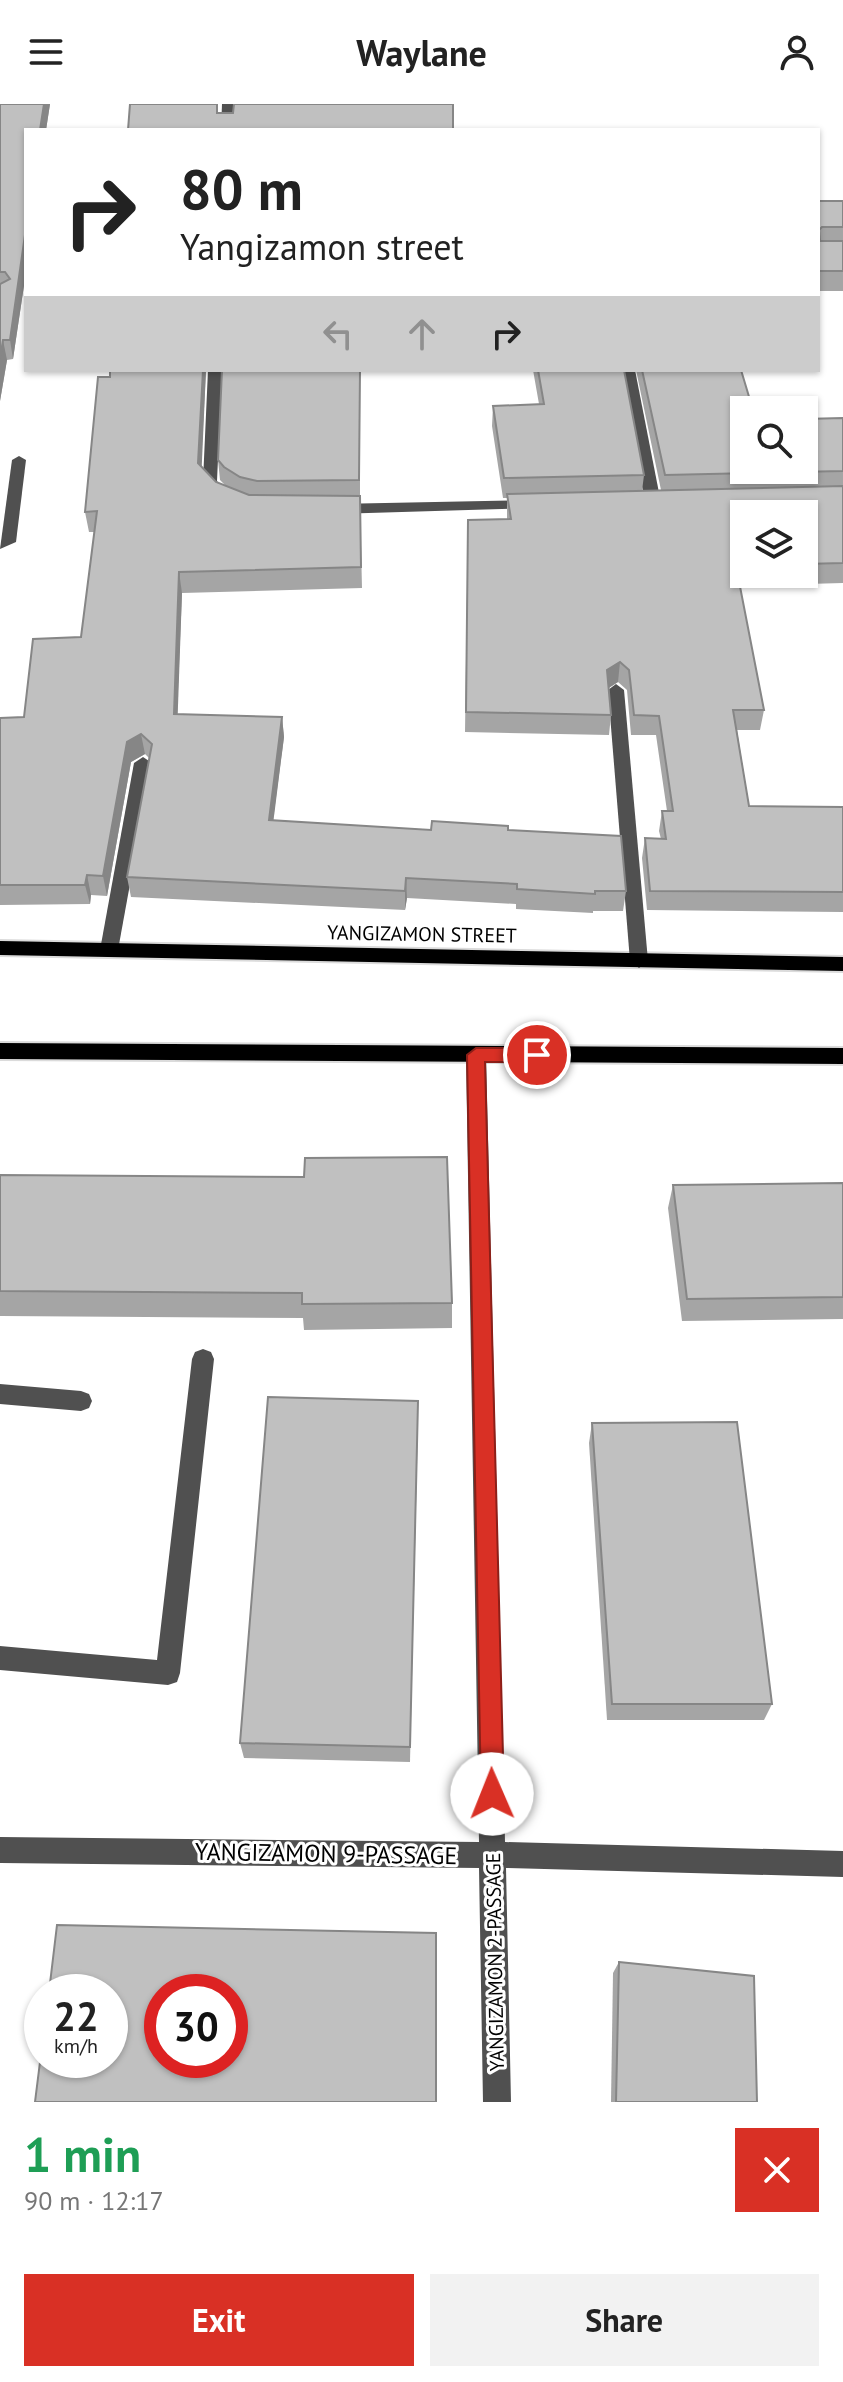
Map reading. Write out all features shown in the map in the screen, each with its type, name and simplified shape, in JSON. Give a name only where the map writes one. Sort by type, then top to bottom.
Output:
[{"type":"main road","name":"YANGIZAMON STREET","points":[[0,948],[843,964]]},
{"type":"main road","points":[[0,1051],[843,1056]]},
{"type":"street","points":[[227,128],[228,104]]},
{"type":"street","points":[[215,372],[210,481],[216,493],[241,508]]},
{"type":"street","points":[[628,372],[653,503]]},
{"type":"street","points":[[0,544],[8,542],[19,460]]},
{"type":"street","points":[[321,509],[542,505]]},
{"type":"street","points":[[616,690],[639,961]]},
{"type":"street","points":[[109,950],[143,763]]},
{"type":"street","name":"YANGIZAMON 2-PASSAGE","points":[[476,1055],[497,2102]]},
{"type":"street","points":[[0,1658],[168,1673],[203,1359]]},
{"type":"street","points":[[0,1394],[81,1401]]},
{"type":"street","name":"YANGIZAMON 9-PASSAGE","points":[[0,1850],[494,1855],[843,1864]]},
{"type":"building","points":[[0,104],[44,104],[40,128],[24,128],[24,242],[10,340],[3,340],[0,358],[0,284],[10,279],[5,272],[0,272]]},
{"type":"building","points":[[130,104],[217,104],[217,113],[233,113],[234,104],[453,104],[453,128],[128,128]]},
{"type":"building","points":[[820,201],[843,201],[843,227],[820,229]]},
{"type":"building","points":[[820,241],[843,241],[843,271],[820,271]]},
{"type":"building","points":[[110,372],[203,372],[198,463],[216,482],[249,495],[360,496],[361,567],[179,572],[174,714],[282,717],[269,820],[431,830],[432,821],[508,826],[508,830],[621,836],[626,891],[595,891],[595,894],[517,889],[517,884],[406,878],[405,891],[127,877],[152,744],[141,734],[127,742],[103,876],[87,875],[85,885],[0,885],[0,718],[24,717],[33,639],[81,637],[97,511],[85,512],[98,377],[110,377]]},
{"type":"building","points":[[222,372],[360,372],[359,480],[257,481],[240,477],[218,460]]},
{"type":"building","points":[[538,372],[624,372],[644,475],[504,478],[493,406],[544,404]]},
{"type":"building","points":[[642,372],[742,372],[749,396],[730,396],[730,474],[665,475]]},
{"type":"building","points":[[843,418],[843,471],[818,472],[818,419]]},
{"type":"building","points":[[843,486],[843,563],[818,564],[818,500],[730,500],[730,588],[740,588],[764,710],[733,710],[749,806],[843,807],[843,892],[650,891],[645,838],[666,839],[662,811],[673,811],[659,716],[634,715],[629,670],[620,662],[607,670],[611,715],[466,712],[468,520],[511,519],[507,494]]},
{"type":"building","points":[[447,1157],[452,1303],[302,1304],[302,1293],[0,1291],[0,1175],[304,1177],[305,1158]]},
{"type":"building","points":[[843,1183],[843,1297],[687,1299],[673,1185]]},
{"type":"building","points":[[268,1397],[418,1401],[410,1747],[240,1743]]},
{"type":"building","points":[[737,1422],[772,1704],[612,1704],[592,1423]]},
{"type":"building","points":[[57,1925],[436,1933],[436,2102],[35,2102],[38,2078],[128,2078],[128,1974],[51,1974]]},
{"type":"building","points":[[619,1962],[754,1976],[757,2102],[616,2102]]},
{"type":"route","points":[[492,1794],[476,1055],[537,1055]]}]
